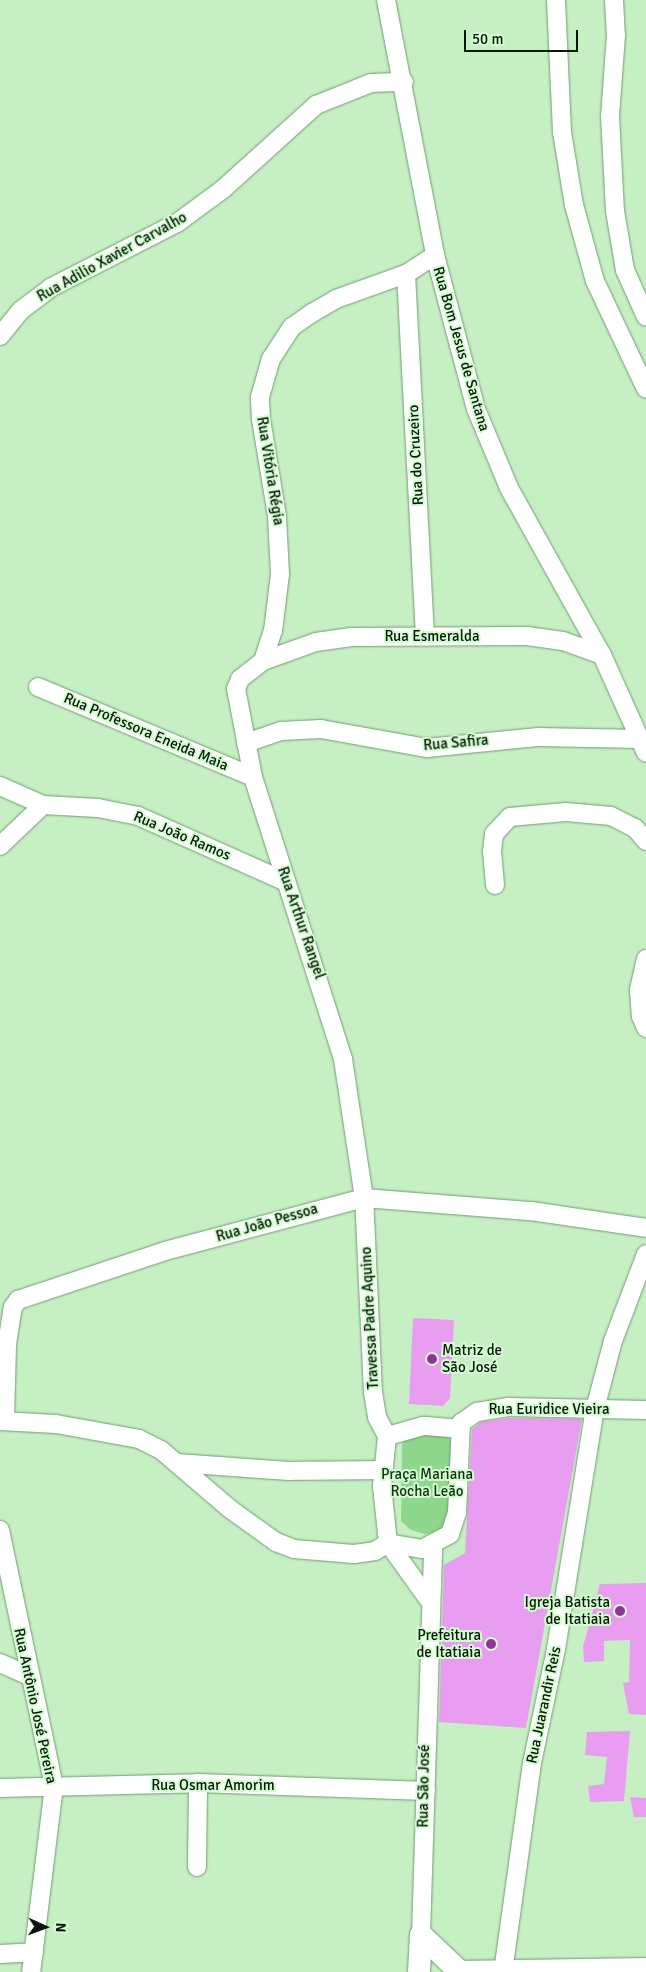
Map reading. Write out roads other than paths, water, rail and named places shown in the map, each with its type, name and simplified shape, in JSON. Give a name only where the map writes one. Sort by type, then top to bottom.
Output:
[{"type":"street","name":"Rua Bom Jesus de Santana","points":[[386,0],[404,82],[435,255],[465,372],[490,448],[529,527],[602,656],[643,746]]},
{"type":"street","points":[[556,0],[562,132],[574,205],[596,281],[646,389]]},
{"type":"street","points":[[614,0],[616,35],[610,116],[615,211],[625,270],[646,317]]},
{"type":"street","name":"Rua Adilio Xavier Carvalho","points":[[0,336],[20,311],[50,288],[177,223],[222,190],[316,105],[371,83],[404,82]]},
{"type":"street","name":"Rua Vitória Régia","points":[[264,661],[273,631],[280,574],[277,516],[261,419],[265,377],[281,342],[292,327],[312,312],[336,299],[406,274],[435,255]]},
{"type":"street","name":"Rua do Cruzeiro","points":[[406,274],[425,637]]},
{"type":"street","name":"Rua Esmeralda","points":[[264,661],[316,642],[350,637],[527,636],[563,641],[602,656]]},
{"type":"street","name":"Rua Arthur Rangel","points":[[264,661],[240,679],[236,689],[246,743],[253,777],[286,882],[312,953],[343,1059],[364,1198]]},
{"type":"street","name":"Rua Professora Eneida Maia","points":[[38,687],[253,777]]},
{"type":"street","name":"Rua Safira","points":[[246,743],[281,731],[321,729],[427,748],[520,738],[643,746]]},
{"type":"street","name":"Rua João Ramos","points":[[0,786],[44,805],[98,808],[138,816],[286,882]]},
{"type":"street","points":[[0,846],[44,805]]},
{"type":"street","points":[[495,885],[494,834],[510,817],[537,813],[604,815],[624,821],[646,841]]},
{"type":"street","points":[[646,959],[639,990],[641,1016],[646,1028]]},
{"type":"street","name":"Rua João Pessoa","points":[[2,1421],[7,1344],[13,1307],[18,1300],[165,1251],[364,1198],[531,1211],[646,1228]]},
{"type":"street","name":"Travessa Padre Aquino","points":[[364,1198],[374,1393],[378,1417],[387,1436]]},
{"type":"street","name":"Rua Juarandir Reis","points":[[503,1972],[531,1772],[556,1649],[596,1410],[613,1341],[646,1254]]},
{"type":"street","name":"Rua Euridice Vieira","points":[[460,1429],[465,1420],[493,1407],[646,1410]]},
{"type":"street","points":[[2,1421],[118,1433],[161,1450],[255,1528],[294,1549],[354,1554],[375,1551],[388,1544],[410,1549],[433,1546],[450,1534],[456,1523],[460,1429],[423,1426],[387,1436],[382,1470],[388,1544],[429,1600]]},
{"type":"street","points":[[177,1463],[289,1471],[382,1470]]},
{"type":"street","name":"Rua Antônio José Pereira","points":[[0,1530],[29,1676],[54,1786],[31,1972]]},
{"type":"street","name":"Rua São José","points":[[419,1972],[426,1791],[429,1600],[433,1546]]},
{"type":"street","points":[[0,1663],[29,1676]]},
{"type":"street","points":[[197,1867],[198,1783]]},
{"type":"street","name":"Rua Osmar Amorim","points":[[0,1788],[198,1783],[426,1791]]},
{"type":"street","points":[[421,1934],[459,1972],[646,1968]]},
{"type":"street","points":[[0,1954],[34,1952]]},
{"type":"place","name":"Matriz de São José","points":[[432,1359]]},
{"type":"place","name":"Igreja Batista de Itatiaia","points":[[620,1611]]},
{"type":"place","name":"Prefeitura de Itatiaia","points":[[491,1644]]},
{"type":"park label","name":"Praça Mariana Rocha Leão","points":[[427,1482]]}]
